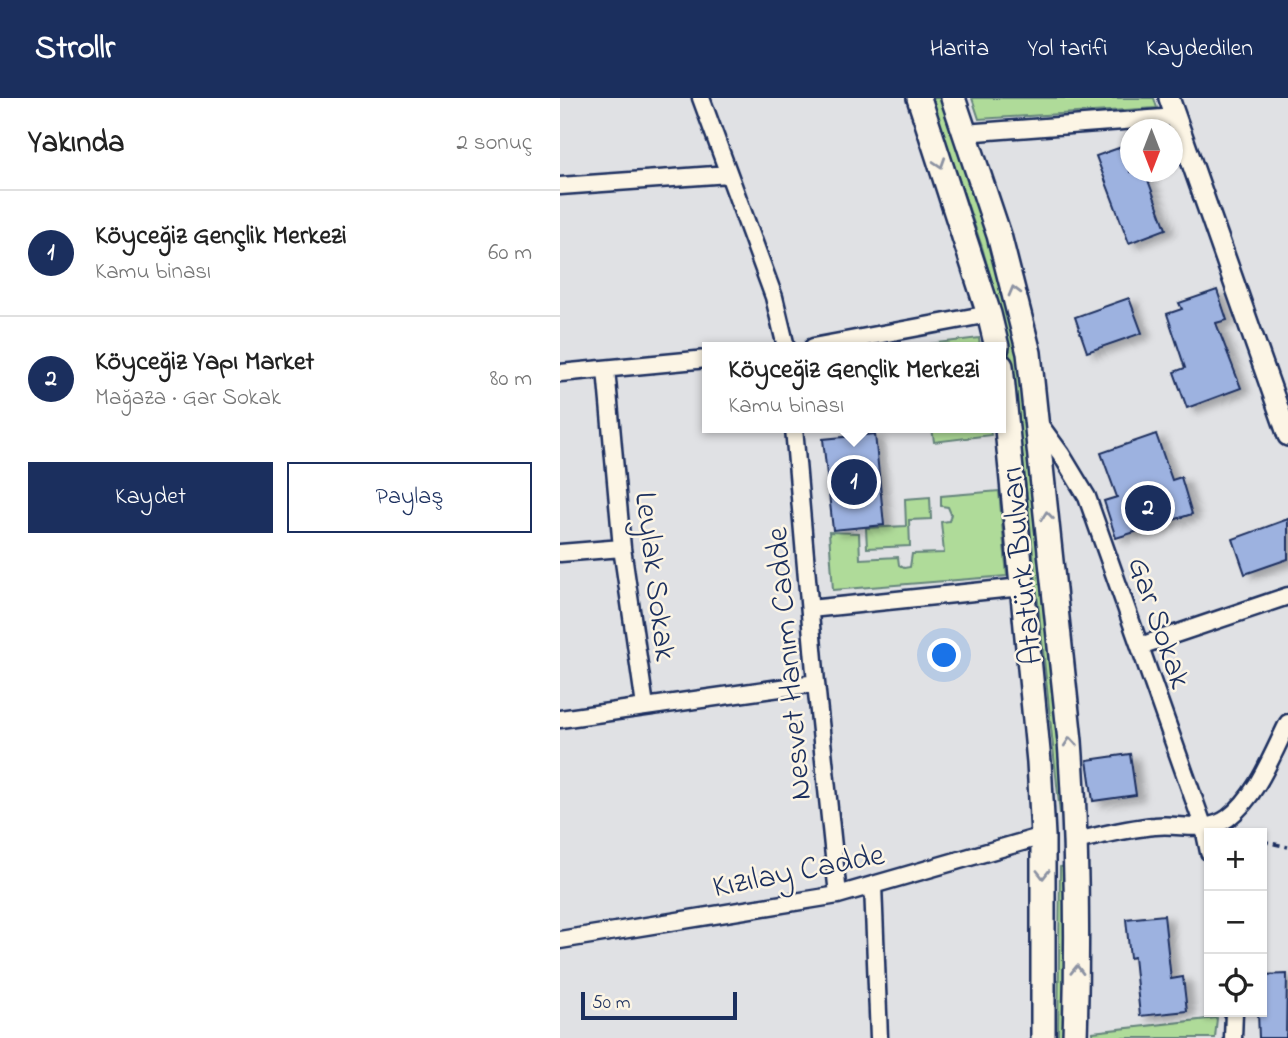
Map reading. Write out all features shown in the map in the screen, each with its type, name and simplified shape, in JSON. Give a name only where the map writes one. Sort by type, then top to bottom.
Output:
[{"type":"main road","points":[[919,98],[996,342]]},
{"type":"main road","name":"Atatürk Bulvarı","points":[[953,98],[999,235],[1024,326],[1037,421],[1070,741],[1076,841],[1075,1038]]},
{"type":"main road","name":"Atatürk Bulvarı","points":[[1006,419],[1039,762],[1043,836],[1043,1038]]},
{"type":"street","points":[[701,98],[774,297],[785,342]]},
{"type":"street","points":[[1169,98],[1288,436]]},
{"type":"street","points":[[964,133],[1176,117]]},
{"type":"street","points":[[560,186],[729,174]]},
{"type":"street","points":[[840,342],[989,314]]},
{"type":"street","points":[[560,373],[702,359]]},
{"type":"street","name":"Leylak Sokak","points":[[606,369],[622,548],[645,706]]},
{"type":"street","name":"Gar Sokak","points":[[1037,421],[1087,497],[1204,828]]},
{"type":"street","name":"Nesvet Hanım Cadde","points":[[794,433],[838,895]]},
{"type":"street","points":[[560,553],[622,548]]},
{"type":"street","points":[[810,609],[1022,587]]},
{"type":"street","points":[[1140,646],[1288,596]]},
{"type":"street","points":[[560,719],[816,683]]},
{"type":"street","points":[[1076,841],[1156,825],[1204,828],[1226,820],[1242,805],[1256,785],[1288,723]]},
{"type":"street","name":"Kızılay Cadde","points":[[560,940],[838,895],[1043,836]]},
{"type":"street","points":[[873,885],[879,1038]]},
{"type":"street","points":[[1233,1038],[1234,1017]]},
{"type":"path","points":[[1267,842],[1288,847]]},
{"type":"green space","points":[[931,98],[942,98],[991,246],[1016,336],[1067,814],[1060,814],[1027,495],[1007,337],[982,247]]},
{"type":"green space","points":[[972,98],[1154,98],[1157,108],[979,119]]},
{"type":"green space","points":[[979,338],[979,342],[946,342]]},
{"type":"green space","points":[[933,433],[991,435],[934,442]]},
{"type":"green space","points":[[999,491],[1007,576],[833,590],[829,532],[859,533],[860,559],[898,557],[899,565],[910,567],[912,554],[944,553],[941,522],[949,521],[951,514],[948,507],[941,506],[941,496]]},
{"type":"green space","points":[[930,497],[931,519],[909,520],[910,546],[867,548],[866,528],[906,526],[905,499]]},
{"type":"green space","points":[[1067,866],[1065,1038],[1058,1038],[1060,867]]},
{"type":"green space","points":[[1217,1018],[1215,1038],[1093,1038],[1093,1032]]},
{"type":"building","points":[[1120,148],[1120,182],[1149,182],[1166,229],[1129,243],[1096,156]]},
{"type":"building","points":[[1217,290],[1227,320],[1216,323],[1241,388],[1187,408],[1174,372],[1185,368],[1167,314],[1182,309],[1179,303]]},
{"type":"building","points":[[1129,298],[1142,333],[1087,352],[1075,317]]},
{"type":"building","points":[[875,434],[884,525],[833,530],[823,439]]},
{"type":"building","points":[[1156,434],[1172,480],[1181,477],[1192,514],[1116,538],[1104,501],[1117,497],[1101,453]]},
{"type":"building","points":[[1288,519],[1288,559],[1245,574],[1233,539]]},
{"type":"building","points":[[1130,754],[1136,795],[1093,801],[1087,760]]},
{"type":"building","points":[[1164,915],[1171,979],[1183,977],[1187,1011],[1140,1016],[1134,957],[1130,958],[1126,919]]},
{"type":"building","points":[[1287,974],[1286,1038],[1259,1038],[1258,1017],[1267,1017],[1267,975]]},
{"type":"place","name":"Köyceğiz Gençlik Merkezi","points":[[854,482]]},
{"type":"place","name":"Köyceğiz Yapı Market","points":[[1148,508]]}]
